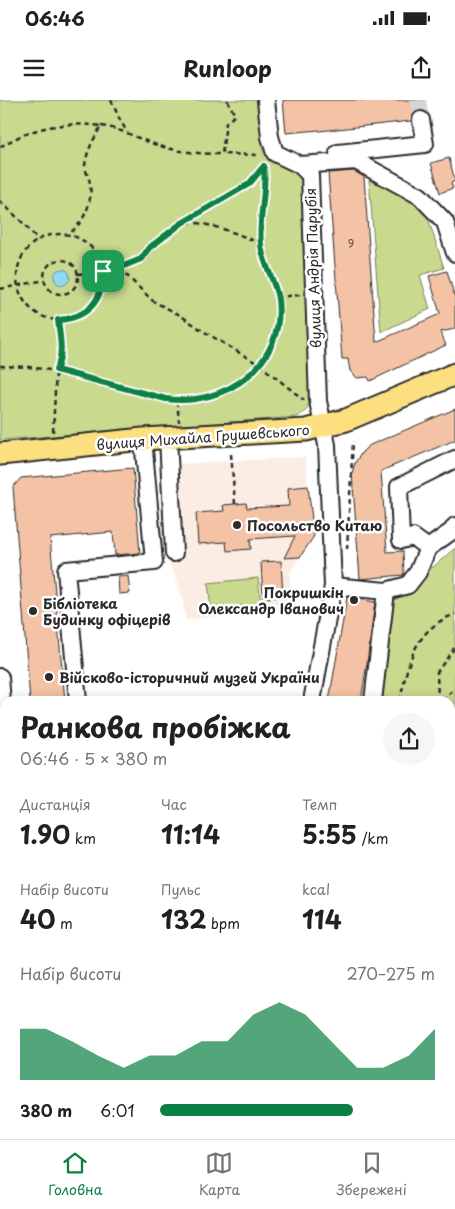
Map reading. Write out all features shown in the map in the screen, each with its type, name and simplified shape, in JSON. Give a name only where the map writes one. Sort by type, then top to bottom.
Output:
[{"type":"main road","name":"вулиця Михайла Грушевського","points":[[0,454],[143,439],[173,430],[306,430],[323,427],[381,406],[455,374]]},
{"type":"street","name":"вулиця Андрія Парубія","points":[[266,100],[270,137],[275,153],[295,163],[310,175],[318,401],[327,445],[333,586],[313,696]]},
{"type":"street","points":[[295,163],[299,157],[425,144],[421,120]]},
{"type":"street","points":[[295,163],[356,162],[420,196],[445,222],[455,253]]},
{"type":"street","points":[[173,430],[174,553]]},
{"type":"street","points":[[78,696],[66,570],[154,562],[143,439]]},
{"type":"street","points":[[428,548],[413,538],[401,540],[399,487],[455,459]]},
{"type":"street","points":[[333,586],[386,591],[408,585],[418,572],[428,548],[452,531],[455,526]]},
{"type":"street","points":[[374,696],[386,591]]},
{"type":"street","points":[[0,678],[2,696]]},
{"type":"path","points":[[111,100],[128,133]]},
{"type":"path","points":[[222,154],[226,123],[235,115],[228,100]]},
{"type":"path","points":[[0,147],[42,127],[71,124],[115,128],[154,144],[181,151],[263,155],[265,180],[260,228],[261,244],[277,297],[277,330],[267,355],[260,365],[247,377],[223,392],[207,397],[177,401],[56,370],[29,366],[0,366]]},
{"type":"path","points":[[69,234],[80,224],[87,212],[90,198],[90,183],[85,168],[90,146],[101,126]]},
{"type":"path","points":[[78,274],[119,268],[141,259],[149,248],[182,223],[249,184],[264,166]]},
{"type":"path","points":[[0,201],[38,240]]},
{"type":"path","points":[[182,223],[200,224],[229,231],[261,244]]},
{"type":"path","points":[[53,234],[69,234],[92,248],[101,262],[103,282],[92,306],[79,316],[69,319],[48,319],[31,310],[20,294],[17,285],[17,268],[25,252],[38,240],[53,234]]},
{"type":"path","points":[[54,261],[71,262],[78,274],[77,283],[74,288],[64,294],[50,290],[45,280],[45,271],[54,261]]},
{"type":"path","points":[[119,268],[153,301],[260,365],[287,385],[307,404]]},
{"type":"path","points":[[0,289],[45,280]]},
{"type":"path","points":[[277,297],[309,294]]},
{"type":"path","points":[[53,432],[56,370],[61,360],[58,320]]},
{"type":"path","points":[[173,430],[177,401]]},
{"type":"path","points":[[347,558],[353,441]]},
{"type":"path","points":[[232,454],[234,504]]},
{"type":"path","points":[[401,696],[406,668],[417,643],[428,629],[455,614]]},
{"type":"path","points":[[438,696],[437,672],[455,647]]},
{"type":"shaded area","points":[[305,457],[314,536],[290,572],[290,610],[186,620],[180,588],[166,555],[160,465]]},
{"type":"green space","points":[[0,100],[258,100],[263,151],[271,161],[297,174],[303,183],[309,397],[308,407],[305,412],[296,417],[0,440]]},
{"type":"green space","points":[[369,180],[417,202],[427,215],[444,268],[420,275],[430,309],[381,332]]},
{"type":"green space","points":[[455,548],[455,696],[383,696],[394,601]]},
{"type":"green space","points":[[258,578],[261,604],[211,609],[208,583]]},
{"type":"water","points":[[59,269],[65,269],[70,274],[68,283],[59,285],[54,280],[54,274]]},
{"type":"building","points":[[283,100],[425,100],[426,112],[420,110],[415,112],[411,121],[286,133]]},
{"type":"building","points":[[449,158],[455,181],[451,183],[453,188],[440,193],[431,163]]},
{"type":"building","points":[[354,171],[364,177],[376,342],[440,314],[429,276],[447,271],[455,298],[455,329],[440,332],[446,345],[370,381],[368,377],[357,378],[350,371],[348,359],[342,359],[328,173]]},
{"type":"building","points":[[455,409],[455,440],[381,471],[387,552],[403,551],[403,575],[360,579],[352,473],[355,463],[362,452],[370,445]]},
{"type":"building","points":[[133,468],[140,553],[115,555],[113,532],[50,538],[65,696],[30,696],[13,487],[21,478]]},
{"type":"building","name":"Посольство Китаю","points":[[308,486],[314,536],[300,557],[284,558],[295,536],[250,539],[251,549],[227,551],[226,542],[198,544],[196,513],[224,511],[223,505],[246,503],[247,508],[289,506],[288,488]]},
{"type":"building","points":[[281,561],[283,597],[263,598],[261,562]]},
{"type":"building","points":[[128,576],[130,593],[119,594],[118,577]]},
{"type":"building","points":[[347,597],[375,602],[362,696],[330,696]]},
{"type":"tunnel","points":[[418,100],[421,120]]},
{"type":"place","name":"Посольство Китаю","points":[[237,525]]},
{"type":"place","name":"Покришкін Олександр Іванович","points":[[354,600]]},
{"type":"place","name":"Бібліотека Будинку офіцерів","points":[[33,611]]},
{"type":"place","name":"Війсково-історичний музей України","points":[[49,677]]},
{"type":"route","points":[[264,166],[265,180],[260,228],[261,244],[277,297],[277,330],[267,355],[260,365],[235,386],[207,397],[177,401],[56,370],[61,360],[58,320],[79,316],[88,310],[100,292],[103,282],[103,271],[130,265],[141,259],[149,248],[182,223],[253,181],[264,166]]}]
